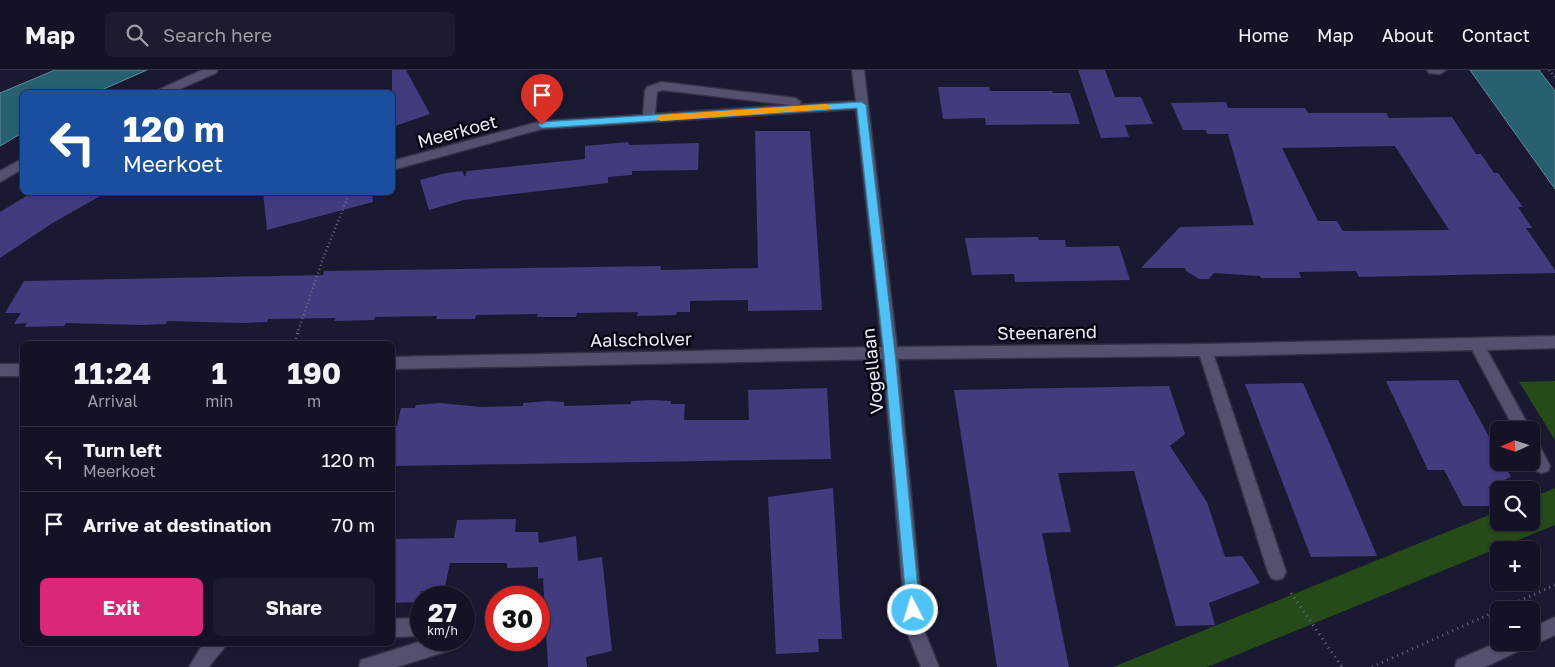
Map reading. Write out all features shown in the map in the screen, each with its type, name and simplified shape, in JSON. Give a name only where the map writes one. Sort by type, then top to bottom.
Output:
[{"type":"street","points":[[168,90],[212,70]]},
{"type":"street","name":"Vogellaan","points":[[858,70],[890,354],[915,630],[930,667]]},
{"type":"street","points":[[1433,70],[1440,70]]},
{"type":"street","name":"Meerkoet","points":[[650,118],[651,90],[661,86],[833,106]]},
{"type":"street","points":[[706,92],[708,114]]},
{"type":"street","name":"Meerkoet","points":[[395,165],[542,125],[861,105]]},
{"type":"street","points":[[0,177],[20,164]]},
{"type":"street","name":"Steenarend","points":[[890,354],[1205,350],[1555,342]]},
{"type":"street","points":[[1476,344],[1518,421]]},
{"type":"street","points":[[1205,350],[1277,572]]},
{"type":"street","name":"Aalscholver","points":[[395,363],[890,354]]},
{"type":"street","points":[[0,370],[20,370]]},
{"type":"street","points":[[1540,462],[1542,466]]},
{"type":"street","points":[[1540,633],[1555,626]]},
{"type":"street","points":[[395,628],[410,627]]},
{"type":"street","points":[[198,667],[208,651],[214,646]]},
{"type":"street","points":[[368,667],[419,651]]},
{"type":"street","points":[[1464,667],[1499,651]]},
{"type":"path","points":[[1549,70],[1555,77]]},
{"type":"path","points":[[295,341],[324,256],[349,195]]},
{"type":"path","points":[[1277,572],[1342,667]]},
{"type":"path","points":[[1519,601],[1555,585]]},
{"type":"path","points":[[1372,667],[1490,614]]},
{"type":"green space","points":[[1555,381],[1555,440],[1519,382]]},
{"type":"green space","points":[[1555,488],[1555,525],[1516,541],[1490,541],[1490,552],[1207,667],[1113,667],[1490,515],[1490,531],[1540,531],[1540,494]]},
{"type":"water","points":[[55,70],[147,70],[102,90],[20,90],[20,134],[0,146],[0,93]]},
{"type":"water","points":[[1470,70],[1539,70],[1555,91],[1555,189]]},
{"type":"building","points":[[392,70],[406,70],[430,114],[395,126],[395,90],[392,90]]},
{"type":"building","points":[[1078,70],[1105,70],[1115,97],[1141,97],[1153,124],[1125,125],[1129,137],[1101,138]]},
{"type":"building","points":[[938,87],[989,87],[990,91],[1052,91],[1053,93],[1070,93],[1080,124],[986,125],[985,118],[943,119]]},
{"type":"building","points":[[1226,102],[1228,108],[1305,108],[1308,113],[1386,113],[1389,118],[1452,117],[1476,154],[1481,154],[1494,173],[1498,173],[1523,207],[1518,207],[1532,228],[1526,228],[1555,270],[1555,273],[1359,277],[1356,271],[1299,272],[1301,278],[1261,278],[1260,276],[1214,273],[1209,279],[1199,279],[1186,271],[1185,268],[1141,268],[1180,227],[1254,225],[1228,134],[1207,134],[1206,130],[1183,130],[1171,103]],"holes":[[[1395,146],[1449,230],[1343,231],[1337,221],[1318,221],[1282,148]]]},
{"type":"building","points":[[755,131],[810,131],[822,310],[748,311],[748,300],[690,301],[690,312],[677,312],[676,315],[637,316],[638,312],[577,313],[576,317],[537,317],[538,314],[476,315],[475,319],[436,319],[437,316],[375,317],[374,320],[334,321],[336,318],[268,319],[267,322],[242,323],[167,321],[166,324],[141,325],[66,323],[64,326],[25,327],[27,323],[14,324],[21,313],[5,313],[24,281],[323,275],[324,271],[661,266],[661,270],[758,268]]},
{"type":"building","points":[[628,142],[629,145],[699,143],[698,170],[632,171],[632,175],[608,177],[608,183],[464,200],[429,210],[420,180],[446,173],[462,171],[465,177],[467,171],[585,159],[585,146]]},
{"type":"building","points":[[28,195],[102,195],[51,224],[0,258],[0,212]]},
{"type":"building","points":[[263,195],[372,195],[373,202],[267,230]]},
{"type":"building","points":[[1038,237],[1039,240],[1065,240],[1066,247],[1119,246],[1130,280],[1015,282],[1014,274],[972,275],[965,238]]},
{"type":"building","points":[[1458,380],[1490,439],[1490,471],[1508,471],[1511,477],[1502,481],[1490,481],[1490,486],[1488,487],[1490,491],[1490,506],[1463,506],[1444,470],[1428,470],[1386,381]]},
{"type":"building","points":[[1303,383],[1377,556],[1311,557],[1245,384]]},
{"type":"building","points":[[1169,386],[1185,434],[1170,446],[1207,502],[1225,557],[1242,556],[1260,583],[1209,603],[1215,625],[1176,626],[1134,471],[1058,473],[1071,532],[1042,533],[1069,667],[997,667],[954,390]]},
{"type":"building","points":[[827,388],[831,459],[395,466],[395,426],[397,426],[401,408],[415,408],[416,405],[440,403],[481,407],[523,406],[523,403],[548,401],[564,402],[564,406],[631,404],[631,401],[652,400],[671,401],[671,404],[685,404],[684,420],[749,420],[748,390]]},
{"type":"building","points":[[833,488],[842,639],[818,639],[819,652],[776,654],[768,497]]},
{"type":"building","points":[[516,519],[515,532],[538,532],[539,543],[576,536],[578,561],[602,557],[612,651],[586,657],[587,667],[548,667],[547,651],[550,651],[550,586],[543,586],[543,578],[538,579],[538,567],[507,568],[507,563],[450,563],[445,586],[410,586],[410,602],[395,603],[395,539],[454,538],[457,520]]},
{"type":"slow traffic","points":[[661,118],[826,107]]},
{"type":"route","points":[[542,125],[861,105],[890,354],[913,610]]}]
